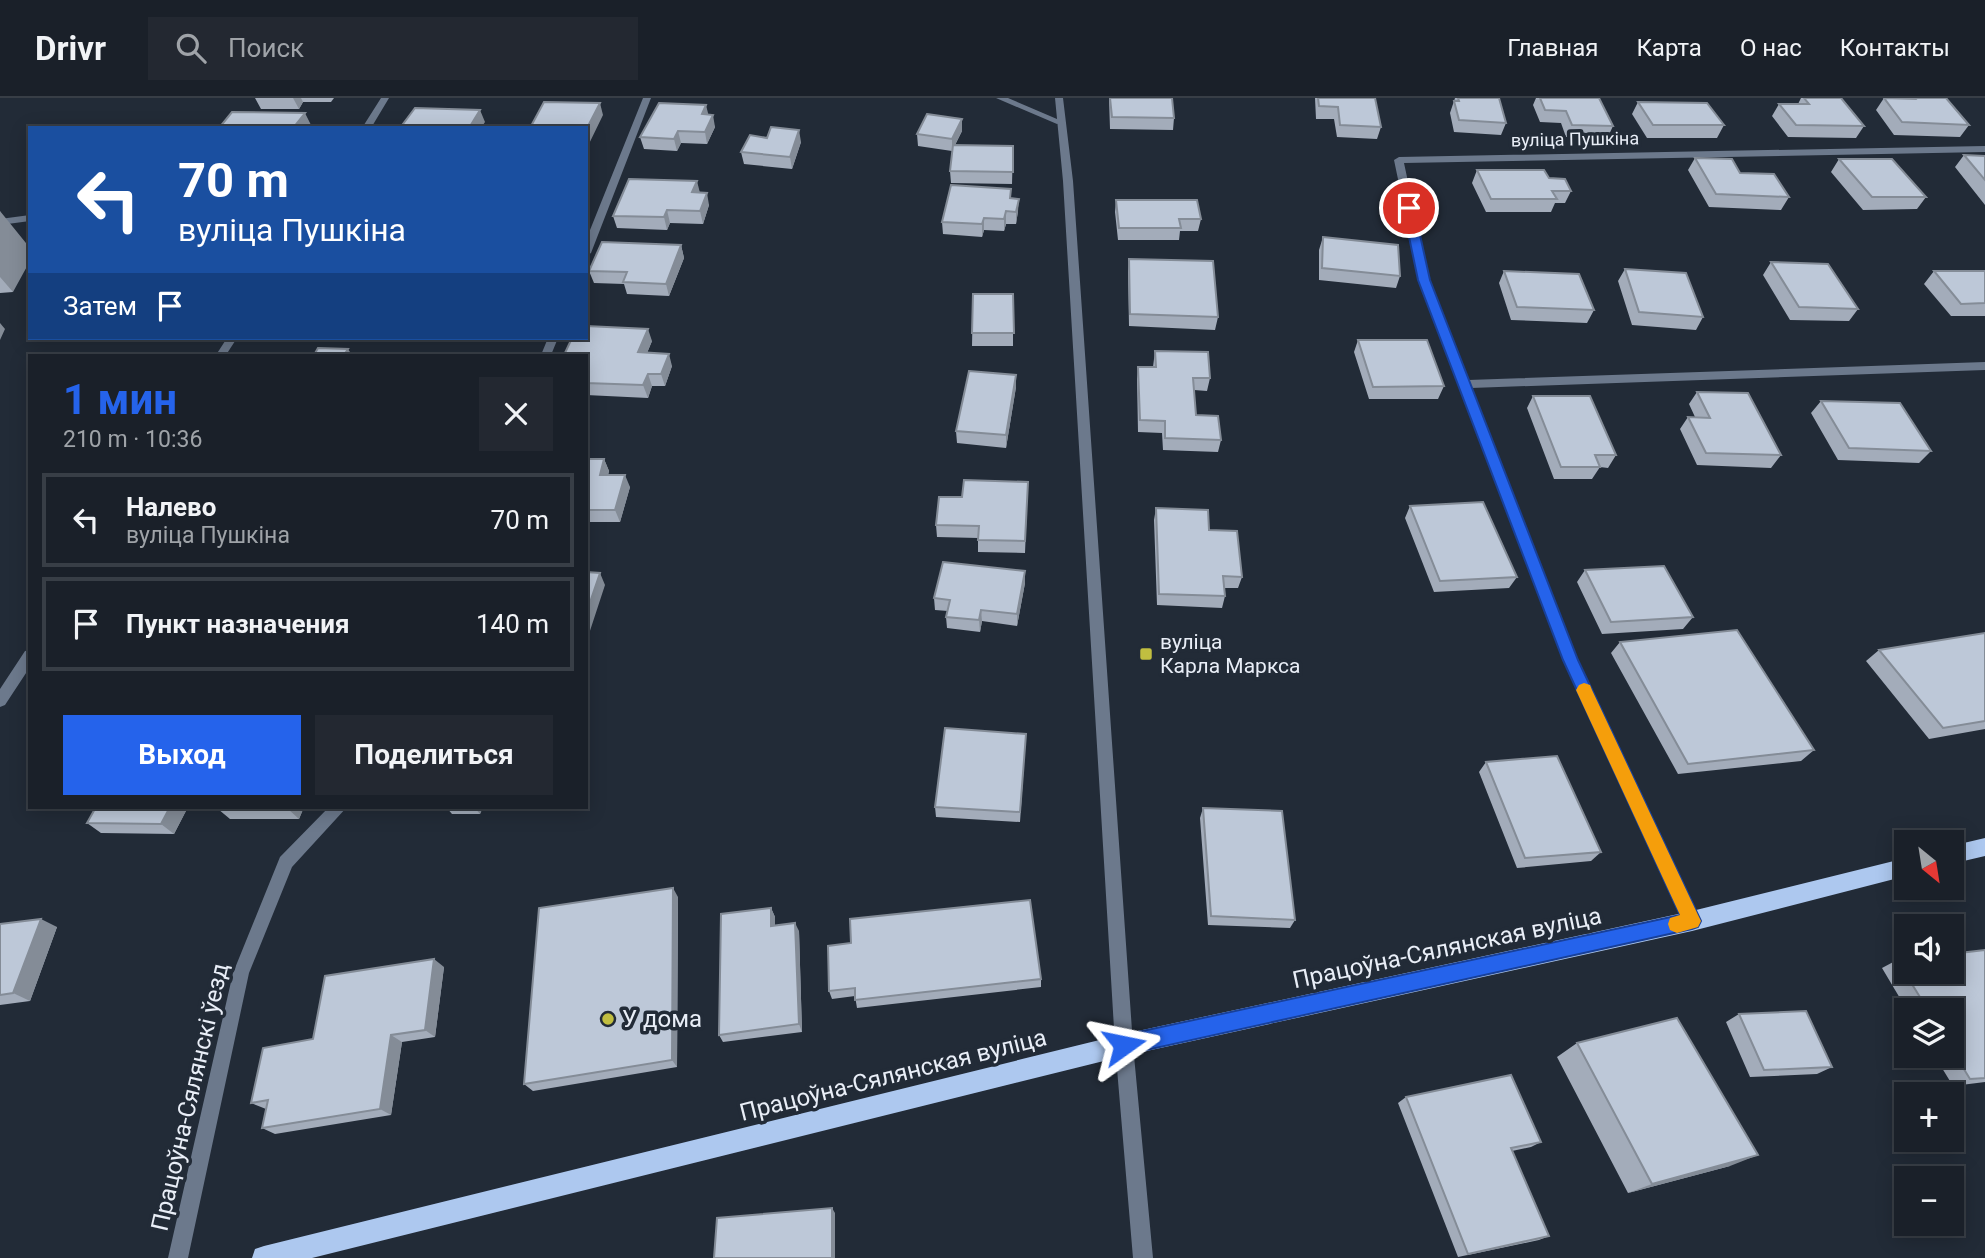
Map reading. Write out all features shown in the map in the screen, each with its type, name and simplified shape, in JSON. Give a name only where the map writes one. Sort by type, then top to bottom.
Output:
[{"type":"main road","points":[[1964,852],[1985,847]]},
{"type":"main road","name":"Працоўна-Сялянская вуліца","points":[[264,1258],[1124,1045],[1692,921],[1894,870]]},
{"type":"street","points":[[367,126],[386,98]]},
{"type":"street","points":[[588,248],[647,98]]},
{"type":"street","points":[[1000,98],[1060,122]]},
{"type":"street","points":[[1059,98],[1069,195],[1124,1045],[1143,1258]]},
{"type":"street","name":"вуліца Пушкіна","points":[[1692,921],[1571,660],[1464,384],[1424,280],[1399,160],[1985,149]]},
{"type":"street","points":[[0,222],[28,218]]},
{"type":"street","points":[[1464,384],[1985,366]]},
{"type":"street","points":[[0,702],[28,658]]},
{"type":"street","name":"Працоўна-Сялянскі ўезд","points":[[178,1258],[241,973],[286,862],[337,809]]},
{"type":"building","points":[[1110,98],[1172,98],[1174,118],[1112,117]]},
{"type":"building","points":[[1318,98],[1375,98],[1381,127],[1340,125],[1338,107],[1319,106]]},
{"type":"building","points":[[1458,98],[1499,98],[1506,123],[1459,120],[1454,101],[1459,101]]},
{"type":"building","points":[[1540,98],[1599,98],[1613,126],[1572,125],[1566,111],[1545,110]]},
{"type":"building","points":[[1804,98],[1841,98],[1864,126],[1796,125],[1779,104],[1809,104]]},
{"type":"building","points":[[1884,98],[1946,98],[1969,125],[1902,122]]},
{"type":"building","points":[[544,102],[600,103],[588,126],[531,126]]},
{"type":"building","points":[[1638,102],[1707,103],[1724,125],[1653,125]]},
{"type":"building","points":[[659,103],[706,105],[702,114],[713,115],[705,132],[678,131],[674,139],[640,137]]},
{"type":"building","points":[[415,108],[480,110],[470,126],[402,126]]},
{"type":"building","points":[[232,112],[305,113],[295,126],[221,126]]},
{"type":"building","points":[[927,114],[962,119],[952,139],[917,134]]},
{"type":"building","points":[[771,127],[799,130],[790,157],[741,152],[750,135],[767,138]]},
{"type":"building","points":[[953,145],[1013,146],[1013,172],[950,171]]},
{"type":"building","points":[[1964,155],[1985,156],[1985,180]]},
{"type":"building","points":[[1695,158],[1732,159],[1740,173],[1774,174],[1789,197],[1716,194]]},
{"type":"building","points":[[1839,159],[1892,159],[1926,197],[1872,197]]},
{"type":"building","points":[[1477,170],[1544,170],[1549,178],[1565,179],[1571,191],[1552,191],[1557,199],[1491,199]]},
{"type":"building","points":[[629,179],[697,181],[692,192],[707,193],[700,211],[667,210],[664,217],[613,216]]},
{"type":"building","points":[[951,185],[1011,189],[1010,198],[1019,199],[1016,212],[1006,211],[1004,219],[984,218],[982,224],[942,222]]},
{"type":"building","points":[[1116,200],[1197,200],[1201,219],[1179,219],[1181,228],[1119,228]]},
{"type":"building","points":[[1323,237],[1398,245],[1400,276],[1322,268]]},
{"type":"building","points":[[602,242],[681,245],[666,284],[623,282],[627,272],[589,271]]},
{"type":"building","points":[[1129,259],[1213,261],[1218,317],[1130,314]]},
{"type":"building","points":[[1771,262],[1828,264],[1858,309],[1799,307]]},
{"type":"building","points":[[1625,269],[1686,273],[1703,317],[1639,312]]},
{"type":"building","points":[[1504,271],[1579,274],[1594,310],[1517,307]]},
{"type":"building","points":[[1934,271],[1985,271],[1985,303],[1961,304]]},
{"type":"building","points":[[973,294],[1013,294],[1014,333],[972,333]]},
{"type":"building","points":[[588,326],[648,329],[638,352],[669,354],[661,374],[648,374],[643,385],[588,383],[588,354],[564,354],[571,340],[588,340]]},
{"type":"building","points":[[1358,340],[1427,340],[1444,386],[1373,387]]},
{"type":"building","points":[[318,348],[348,349],[345,354],[315,354]]},
{"type":"building","points":[[1155,351],[1208,352],[1210,378],[1193,378],[1196,415],[1218,416],[1221,440],[1165,438],[1165,421],[1140,420],[1138,367],[1156,367]]},
{"type":"building","points":[[969,371],[1016,375],[1006,435],[956,431]]},
{"type":"building","points":[[1697,392],[1748,393],[1781,455],[1706,453],[1688,417],[1710,418]]},
{"type":"building","points":[[1533,396],[1590,396],[1616,455],[1595,455],[1600,467],[1561,467]]},
{"type":"building","points":[[1821,401],[1900,403],[1931,451],[1849,448]]},
{"type":"building","points":[[588,459],[604,459],[600,475],[625,475],[615,510],[588,510]]},
{"type":"building","points":[[964,480],[1028,482],[1025,541],[978,540],[979,526],[936,525],[939,497],[962,497]]},
{"type":"building","points":[[1483,502],[1517,577],[1440,581],[1410,506]]},
{"type":"building","points":[[1156,508],[1208,510],[1209,530],[1237,531],[1242,577],[1223,576],[1225,596],[1159,594]]},
{"type":"building","points":[[943,562],[1025,571],[1017,614],[981,610],[979,620],[946,617],[950,600],[934,598]]},
{"type":"building","points":[[1664,566],[1693,617],[1611,622],[1585,570]]},
{"type":"building","points":[[588,572],[600,573],[588,608]]},
{"type":"building","points":[[1737,630],[1814,750],[1688,764],[1620,642]]},
{"type":"building","points":[[1985,633],[1985,721],[1943,728],[1879,650]]},
{"type":"building","points":[[945,728],[1026,734],[1020,812],[935,807]]},
{"type":"building","points":[[1557,756],[1601,852],[1525,858],[1486,762]]},
{"type":"building","points":[[1203,808],[1282,811],[1295,920],[1211,916]]},
{"type":"building","points":[[95,809],[169,809],[161,824],[87,823]]},
{"type":"building","points":[[673,888],[672,1060],[524,1084],[539,908]]},
{"type":"building","points":[[1030,900],[1041,979],[855,1000],[855,988],[829,991],[828,946],[851,943],[850,919]]},
{"type":"building","points":[[771,908],[771,926],[795,923],[799,1024],[719,1035],[721,914]]},
{"type":"building","points":[[41,919],[13,993],[0,995],[0,924]]},
{"type":"building","points":[[1985,950],[1985,1078],[1970,1079],[1963,1068],[1964,998],[1921,998],[1912,984],[1964,984],[1964,952]]},
{"type":"building","points":[[434,959],[425,1030],[391,1035],[380,1109],[262,1128],[268,1100],[251,1103],[263,1048],[313,1039],[325,976]]},
{"type":"building","points":[[1806,1011],[1832,1067],[1764,1070],[1739,1014]]},
{"type":"building","points":[[1677,1018],[1758,1155],[1652,1184],[1577,1043]]},
{"type":"building","points":[[1511,1075],[1541,1142],[1511,1148],[1549,1236],[1468,1254],[1406,1097]]},
{"type":"building","points":[[832,1208],[832,1258],[714,1258],[717,1218]]},
{"type":"slow traffic","points":[[1584,690],[1692,921],[1677,924]]},
{"type":"place","name":"вуліца Карла Маркса","points":[[1146,654]]},
{"type":"place","name":"У дома","points":[[608,1019]]},
{"type":"route","points":[[1124,1045],[1692,921],[1571,660],[1424,280],[1409,208]]}]
